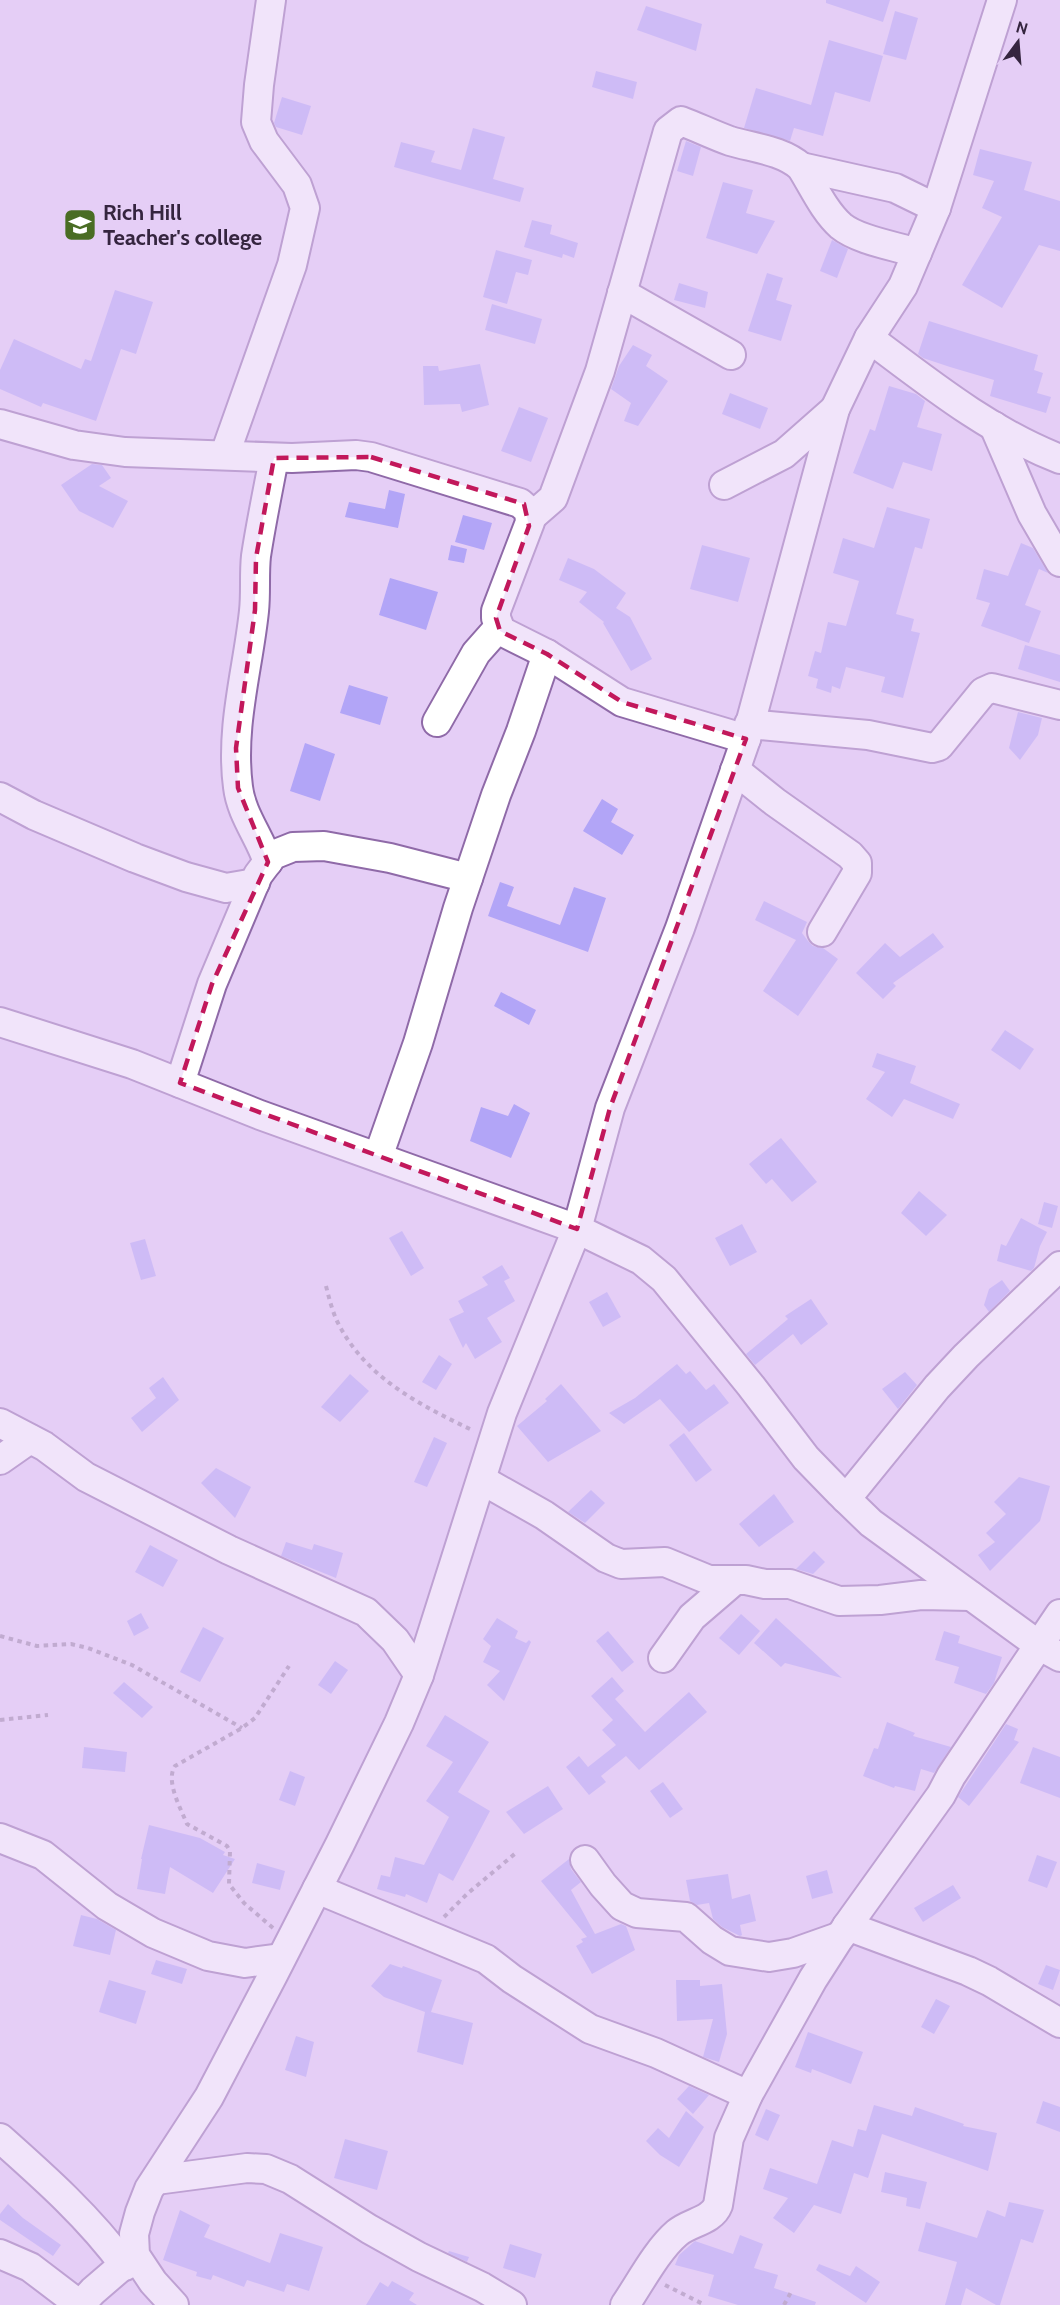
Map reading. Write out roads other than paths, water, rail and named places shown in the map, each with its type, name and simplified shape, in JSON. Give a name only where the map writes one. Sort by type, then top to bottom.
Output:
[{"type":"street","points":[[225,454],[292,265],[305,208],[303,196],[297,185],[264,141],[256,122],[271,0]]},
{"type":"street","points":[[0,2254],[30,2267],[80,2305],[130,2260],[134,2234],[149,2189],[209,2097],[317,1889],[394,1733],[419,1675],[494,1441],[533,1333],[577,1229],[610,1108],[680,927],[748,732],[835,409],[869,338],[903,286],[936,208],[1002,0]]},
{"type":"street","points":[[530,518],[553,498],[600,371],[668,131],[681,121],[729,141],[785,156],[801,167],[895,188],[936,208]]},
{"type":"street","points":[[801,167],[834,220],[843,228],[856,235],[917,253]]},
{"type":"street","points":[[622,293],[731,355]]},
{"type":"street","points":[[869,338],[933,386],[994,426],[1060,459]]},
{"type":"street","points":[[724,485],[784,454],[835,409]]},
{"type":"street","points":[[0,424],[74,446],[95,449],[274,458],[356,455],[371,457],[520,502],[526,507],[530,518],[529,526],[496,611],[501,632],[547,654],[622,702],[748,732],[868,735],[932,748],[939,746],[983,692],[992,688],[1060,705]]},
{"type":"street","points":[[994,426],[1032,514],[1060,562]]},
{"type":"street","points":[[261,873],[263,846],[248,818],[238,788],[236,748],[242,684],[255,610],[256,558],[274,458]]},
{"type":"street","points":[[437,722],[476,652],[499,627]]},
{"type":"street","points":[[378,1157],[421,1033],[468,878],[547,654]]},
{"type":"street","points":[[735,770],[775,802],[850,855],[857,863],[856,873],[822,932]]},
{"type":"street","points":[[0,797],[95,841],[186,877],[226,888],[261,873]]},
{"type":"street","points":[[180,1083],[212,984],[261,873],[273,855],[293,847],[324,846],[390,858],[468,878]]},
{"type":"street","points":[[3,1029],[132,1064],[260,1115],[577,1229],[640,1260],[664,1279],[806,1458],[871,1523],[1050,1652]]},
{"type":"street","points":[[846,1499],[937,1387],[1060,1266]]},
{"type":"street","points":[[0,1423],[54,1453],[86,1477],[229,1550],[366,1612],[395,1640],[419,1675]]},
{"type":"street","points":[[0,1460],[30,1440]]},
{"type":"street","points":[[482,1480],[544,1515],[615,1562],[625,1564],[659,1561],[684,1568],[710,1580],[797,1585],[839,1601],[880,1600],[921,1595],[971,1596]]},
{"type":"street","points":[[663,1658],[692,1617],[735,1580]]},
{"type":"street","points":[[625,2305],[674,2236],[685,2227],[715,2211],[729,2138],[748,2096],[813,1979],[844,1931],[941,1795],[951,1776],[1050,1652],[1060,1614]]},
{"type":"street","points":[[0,1838],[43,1855],[106,1906],[153,1933],[175,1942],[221,1960],[245,1963],[285,1950]]},
{"type":"street","points":[[585,1860],[622,1906],[637,1913],[686,1917],[712,1940],[730,1951],[769,1957],[793,1953],[844,1931],[968,1971],[989,1981],[1060,2024]]},
{"type":"street","points":[[317,1889],[492,1962],[512,1979],[590,2029],[656,2052],[748,2096]]},
{"type":"street","points":[[0,2138],[56,2188],[174,2305]]},
{"type":"street","points":[[156,2180],[248,2168],[266,2169],[290,2179],[369,2229],[419,2257],[482,2287],[512,2305]]},
{"type":"place","name":"Rich Hill Teacher's college","points":[[80,225]]}]
